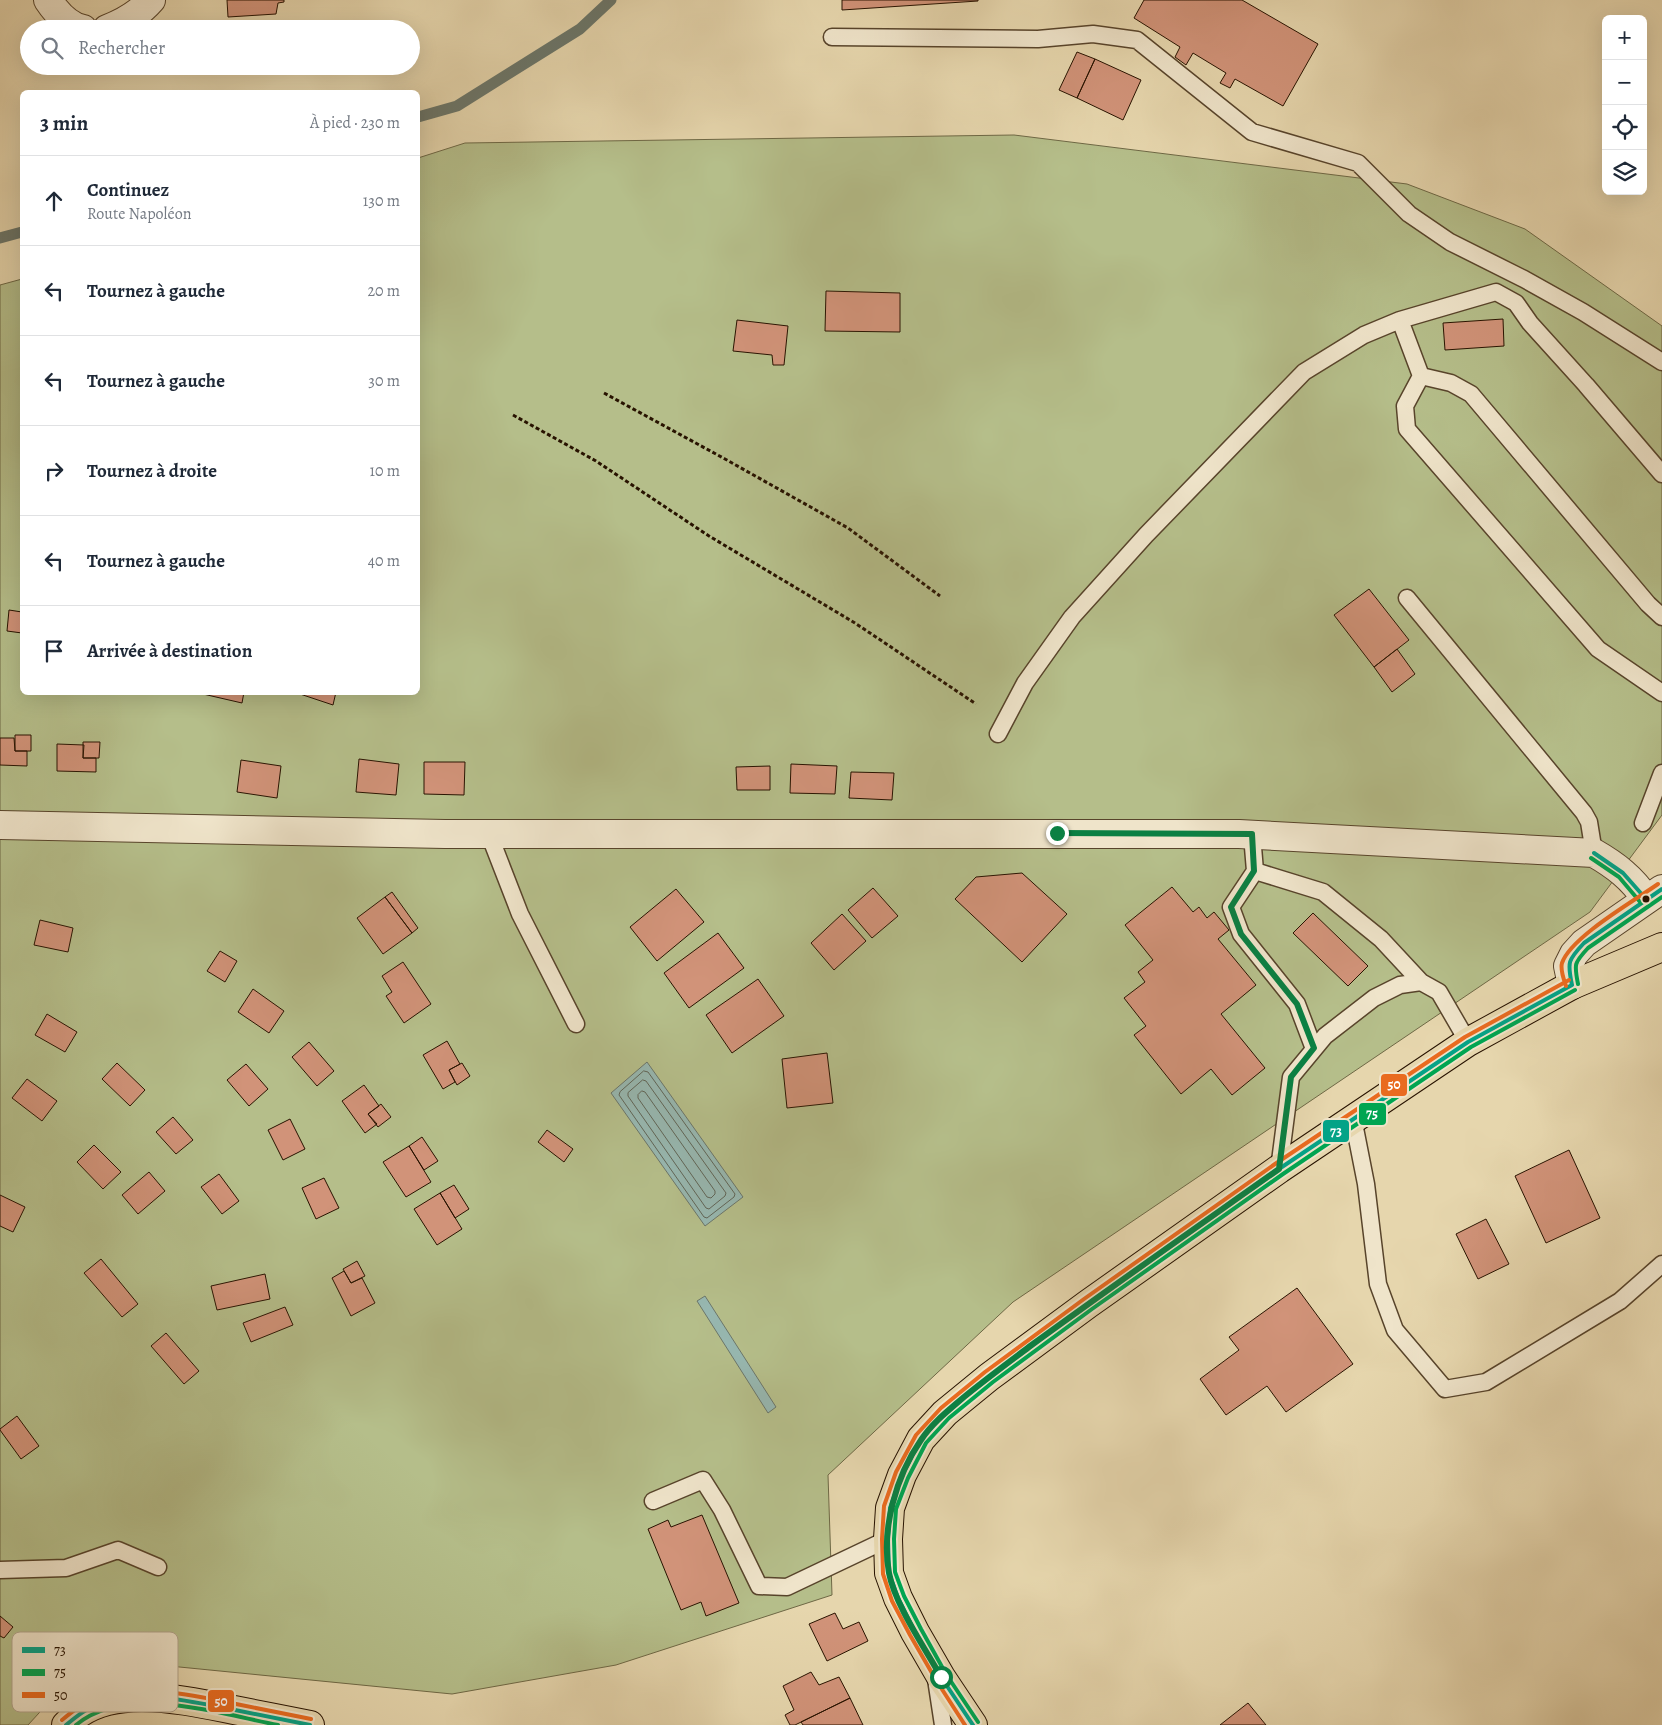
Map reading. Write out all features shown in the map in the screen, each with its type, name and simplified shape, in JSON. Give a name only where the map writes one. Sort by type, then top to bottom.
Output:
[{"type":"main road","points":[[973,1725],[934,1664],[898,1598],[889,1573],[888,1539],[890,1508],[902,1475],[921,1439],[945,1413],[989,1377],[1088,1304],[1279,1169],[1468,1042],[1572,985],[1662,947]]},
{"type":"main road","points":[[178,1700],[310,1725]]},
{"type":"main road","points":[[66,1725],[73,1717],[83,1712]]},
{"type":"street","points":[[48,0],[56,12],[66,20]]},
{"type":"street","points":[[128,20],[151,0]]},
{"type":"street","points":[[0,825],[488,834],[1252,834],[1594,853],[1618,867],[1638,887],[1654,894]]},
{"type":"street","points":[[1572,985],[1568,966],[1574,954],[1584,943],[1654,894]]},
{"type":"lane","points":[[832,38],[1038,38],[1093,34],[1137,40],[1252,132],[1358,163],[1409,214],[1450,242],[1524,279],[1583,312],[1662,362]]},
{"type":"lane","points":[[998,734],[1025,683],[1072,617],[1146,535],[1304,372],[1364,335],[1400,320],[1496,292],[1516,303],[1530,323],[1662,474]]},
{"type":"lane","points":[[1400,320],[1421,376],[1405,406],[1407,429],[1598,649],[1662,693]]},
{"type":"lane","points":[[1421,376],[1451,383],[1471,394],[1587,533],[1648,604],[1662,617]]},
{"type":"lane","points":[[1407,598],[1584,813],[1590,822],[1594,853]]},
{"type":"lane","points":[[1643,823],[1662,773]]},
{"type":"lane","points":[[488,834],[520,914],[576,1024]]},
{"type":"lane","points":[[1252,834],[1254,871],[1231,907],[1241,934],[1297,1004],[1314,1048]]},
{"type":"lane","points":[[1254,871],[1323,892],[1381,939],[1421,982],[1439,992],[1468,1042]]},
{"type":"lane","points":[[1279,1169],[1291,1077],[1325,1036],[1374,998],[1400,985],[1421,982]]},
{"type":"lane","points":[[1354,1118],[1366,1184],[1378,1284],[1382,1297],[1395,1330],[1445,1389],[1486,1382],[1620,1301],[1662,1264]]},
{"type":"lane","points":[[653,1501],[703,1480],[722,1510],[759,1586],[787,1587],[888,1539]]},
{"type":"lane","points":[[0,1570],[66,1568],[118,1550],[158,1567]]},
{"type":"lane","points":[[934,1664],[943,1725]]},
{"type":"path","points":[[604,392],[848,528],[940,596]]},
{"type":"path","points":[[513,415],[596,460],[709,536],[855,623],[976,704]]},
{"type":"green space","points":[[1014,135],[1407,184],[1525,229],[1662,326],[1662,815],[1590,912],[1013,1302],[828,1475],[832,1595],[616,1665],[452,1694],[178,1667],[178,1632],[12,1632],[12,1712],[40,1712],[28,1725],[0,1725],[0,285],[20,280],[20,695],[420,695],[420,157],[465,143]]},
{"type":"water","points":[[647,1062],[743,1197],[705,1226],[611,1093]]},
{"type":"water","points":[[705,1296],[776,1407],[768,1413],[697,1301]]},
{"type":"building","points":[[227,0],[284,0],[284,2],[278,3],[276,14],[228,17]]},
{"type":"building","points":[[842,0],[978,0],[978,1],[842,10]]},
{"type":"building","points":[[1144,0],[1242,0],[1318,44],[1283,106],[1235,79],[1230,88],[1220,83],[1226,73],[1193,53],[1186,65],[1175,57],[1180,47],[1134,18]]},
{"type":"building","points":[[1077,52],[1095,59],[1077,98],[1059,90]]},
{"type":"building","points":[[1095,59],[1141,80],[1123,120],[1077,98]]},
{"type":"building","points":[[826,291],[900,293],[900,332],[825,331]]},
{"type":"building","points":[[1503,319],[1504,346],[1445,350],[1443,323]]},
{"type":"building","points":[[737,320],[788,326],[784,365],[773,365],[772,355],[733,351]]},
{"type":"building","points":[[1369,589],[1409,640],[1374,667],[1334,615]]},
{"type":"building","points":[[9,610],[20,612],[20,633],[7,631]]},
{"type":"building","points":[[1397,649],[1415,674],[1392,692],[1374,667]]},
{"type":"building","points":[[207,695],[243,695],[242,703]]},
{"type":"building","points":[[303,695],[335,695],[333,705]]},
{"type":"building","points":[[15,735],[31,735],[31,751],[15,751]]},
{"type":"building","points":[[0,738],[14,738],[15,751],[27,751],[27,766],[0,765]]},
{"type":"building","points":[[83,742],[100,742],[99,758],[83,758]]},
{"type":"building","points":[[57,744],[84,745],[83,758],[96,758],[96,772],[57,771]]},
{"type":"building","points":[[359,759],[399,764],[396,795],[356,792]]},
{"type":"building","points":[[241,760],[281,766],[277,798],[237,792]]},
{"type":"building","points":[[424,762],[465,762],[464,795],[424,794]]},
{"type":"building","points":[[791,764],[837,766],[835,794],[790,793]]},
{"type":"building","points":[[770,766],[770,790],[737,790],[736,767]]},
{"type":"building","points":[[851,772],[894,773],[892,800],[849,798]]},
{"type":"building","points":[[1022,873],[1067,914],[1022,962],[955,899],[976,877]]},
{"type":"building","points":[[1172,887],[1193,912],[1199,907],[1207,918],[1214,912],[1229,930],[1218,939],[1256,985],[1221,1014],[1265,1068],[1232,1095],[1211,1069],[1181,1094],[1134,1035],[1146,1026],[1124,998],[1145,982],[1138,972],[1153,960],[1125,925]]},
{"type":"building","points":[[873,888],[898,916],[872,938],[848,910]]},
{"type":"building","points":[[676,889],[704,922],[657,961],[630,927]]},
{"type":"building","points":[[392,892],[418,928],[412,933],[385,897]]},
{"type":"building","points":[[385,897],[412,933],[383,954],[357,918]]},
{"type":"building","points":[[1313,913],[1368,966],[1348,986],[1293,933]]},
{"type":"building","points":[[842,914],[866,941],[834,970],[811,943]]},
{"type":"building","points":[[40,920],[73,928],[68,952],[34,945]]},
{"type":"building","points":[[718,933],[744,968],[689,1008],[664,973]]},
{"type":"building","points":[[220,951],[237,961],[225,982],[207,971]]},
{"type":"building","points":[[403,962],[431,1004],[404,1023],[386,996],[392,992],[382,976]]},
{"type":"building","points":[[758,979],[784,1016],[732,1053],[706,1015]]},
{"type":"building","points":[[253,989],[284,1011],[269,1033],[238,1012]]},
{"type":"building","points":[[47,1014],[77,1032],[65,1052],[35,1035]]},
{"type":"building","points":[[447,1041],[460,1064],[449,1070],[455,1082],[443,1089],[423,1055]]},
{"type":"building","points":[[309,1042],[334,1071],[317,1086],[292,1057]]},
{"type":"building","points":[[827,1053],[833,1103],[787,1108],[782,1059]]},
{"type":"building","points":[[117,1063],[145,1090],[130,1106],[102,1079]]},
{"type":"building","points":[[462,1063],[470,1076],[457,1085],[449,1070]]},
{"type":"building","points":[[246,1064],[268,1089],[249,1106],[227,1080]]},
{"type":"building","points":[[27,1079],[57,1101],[42,1121],[12,1098]]},
{"type":"building","points":[[364,1085],[379,1106],[368,1114],[377,1124],[365,1133],[342,1101]]},
{"type":"building","points":[[381,1104],[391,1117],[378,1127],[368,1114]]},
{"type":"building","points":[[173,1117],[193,1140],[176,1154],[156,1132]]},
{"type":"building","points":[[290,1119],[305,1149],[283,1160],[268,1130]]},
{"type":"building","points":[[547,1130],[573,1149],[564,1162],[538,1142]]},
{"type":"building","points":[[422,1137],[438,1161],[424,1170],[409,1146]]},
{"type":"building","points":[[94,1145],[121,1172],[103,1189],[77,1162]]},
{"type":"building","points":[[409,1146],[431,1182],[406,1197],[383,1162]]},
{"type":"building","points":[[1569,1150],[1600,1218],[1546,1243],[1515,1176]]},
{"type":"building","points":[[149,1172],[165,1191],[138,1214],[122,1195]]},
{"type":"building","points":[[219,1174],[239,1201],[222,1214],[201,1187]]},
{"type":"building","points":[[324,1178],[339,1208],[316,1219],[302,1188]]},
{"type":"building","points":[[454,1185],[469,1209],[455,1218],[440,1193]]},
{"type":"building","points":[[440,1193],[462,1229],[437,1245],[414,1209]]},
{"type":"building","points":[[0,1195],[25,1207],[13,1232],[0,1226]]},
{"type":"building","points":[[1486,1219],[1509,1264],[1478,1279],[1456,1234]]},
{"type":"building","points":[[101,1259],[138,1304],[122,1317],[84,1273]]},
{"type":"building","points":[[357,1261],[365,1276],[351,1283],[343,1269]]},
{"type":"building","points":[[344,1271],[351,1283],[362,1278],[375,1303],[351,1316],[332,1278]]},
{"type":"building","points":[[265,1274],[270,1299],[217,1310],[211,1286]]},
{"type":"building","points":[[1297,1288],[1353,1364],[1286,1412],[1267,1386],[1226,1415],[1200,1379],[1239,1350],[1229,1337]]},
{"type":"building","points":[[285,1307],[293,1325],[251,1342],[243,1323]]},
{"type":"building","points":[[166,1333],[199,1371],[184,1384],[151,1346]]},
{"type":"building","points":[[17,1416],[39,1446],[21,1459],[0,1430]]},
{"type":"building","points":[[702,1515],[739,1603],[706,1616],[701,1602],[681,1610],[648,1529],[668,1520],[671,1527]]},
{"type":"building","points":[[835,1613],[843,1629],[859,1622],[868,1641],[827,1661],[809,1624]]},
{"type":"building","points":[[0,1616],[13,1627],[4,1638],[0,1636]]},
{"type":"building","points":[[811,1672],[819,1685],[839,1677],[850,1698],[795,1725],[790,1725],[785,1715],[794,1710],[783,1686]]},
{"type":"building","points":[[850,1698],[863,1725],[803,1725],[801,1722]]},
{"type":"building","points":[[1248,1703],[1266,1725],[1220,1725]]},
{"type":"waterway","points":[[420,116],[457,106],[580,29],[611,0]]},
{"type":"waterway","points":[[0,238],[20,233]]},
{"type":"transit line","name":"73","points":[[1594,853],[1623,873],[1646,899]]},
{"type":"transit line","name":"75","points":[[1591,858],[1619,877],[1641,903]]},
{"type":"transit line","name":"50","points":[[1566,986],[1562,972],[1562,963],[1577,942],[1604,920],[1658,884]]},
{"type":"transit line","name":"73","points":[[1572,985],[1570,962],[1584,943],[1662,889]]},
{"type":"transit line","name":"75","points":[[1578,984],[1576,964],[1588,948],[1662,897]]},
{"type":"transit line","name":"50","points":[[965,1725],[910,1635],[892,1601],[883,1574],[882,1539],[884,1506],[896,1472],[916,1435],[941,1408],[985,1372],[1084,1299],[1275,1164],[1465,1037],[1569,980]]},
{"type":"transit line","name":"73","points":[[973,1725],[941,1677],[915,1632],[898,1598],[889,1573],[888,1539],[890,1508],[902,1475],[921,1439],[945,1413],[989,1377],[1088,1304],[1279,1169],[1468,1042],[1572,985]]},
{"type":"transit line","name":"75","points":[[978,1722],[946,1674],[921,1629],[904,1596],[895,1572],[894,1539],[896,1509],[908,1478],[926,1443],[949,1418],[993,1382],[1092,1309],[1283,1174],[1471,1047],[1575,990]]},
{"type":"transit line","name":"50","points":[[178,1693],[311,1719]]},
{"type":"transit line","name":"73","points":[[178,1700],[310,1725]]},
{"type":"transit line","name":"75","points":[[178,1706],[278,1725]]},
{"type":"transit line","name":"50","points":[[62,1720],[72,1712]]},
{"type":"transit line","name":"73","points":[[66,1725],[83,1712]]},
{"type":"transit line","name":"75","points":[[76,1725],[96,1712]]},
{"type":"route","points":[[941,1677],[915,1632],[898,1598],[889,1573],[888,1539],[890,1508],[902,1475],[921,1439],[945,1413],[989,1377],[1088,1304],[1279,1169],[1291,1077],[1314,1048],[1297,1004],[1241,934],[1231,907],[1254,871],[1252,834],[1057,833]]}]
